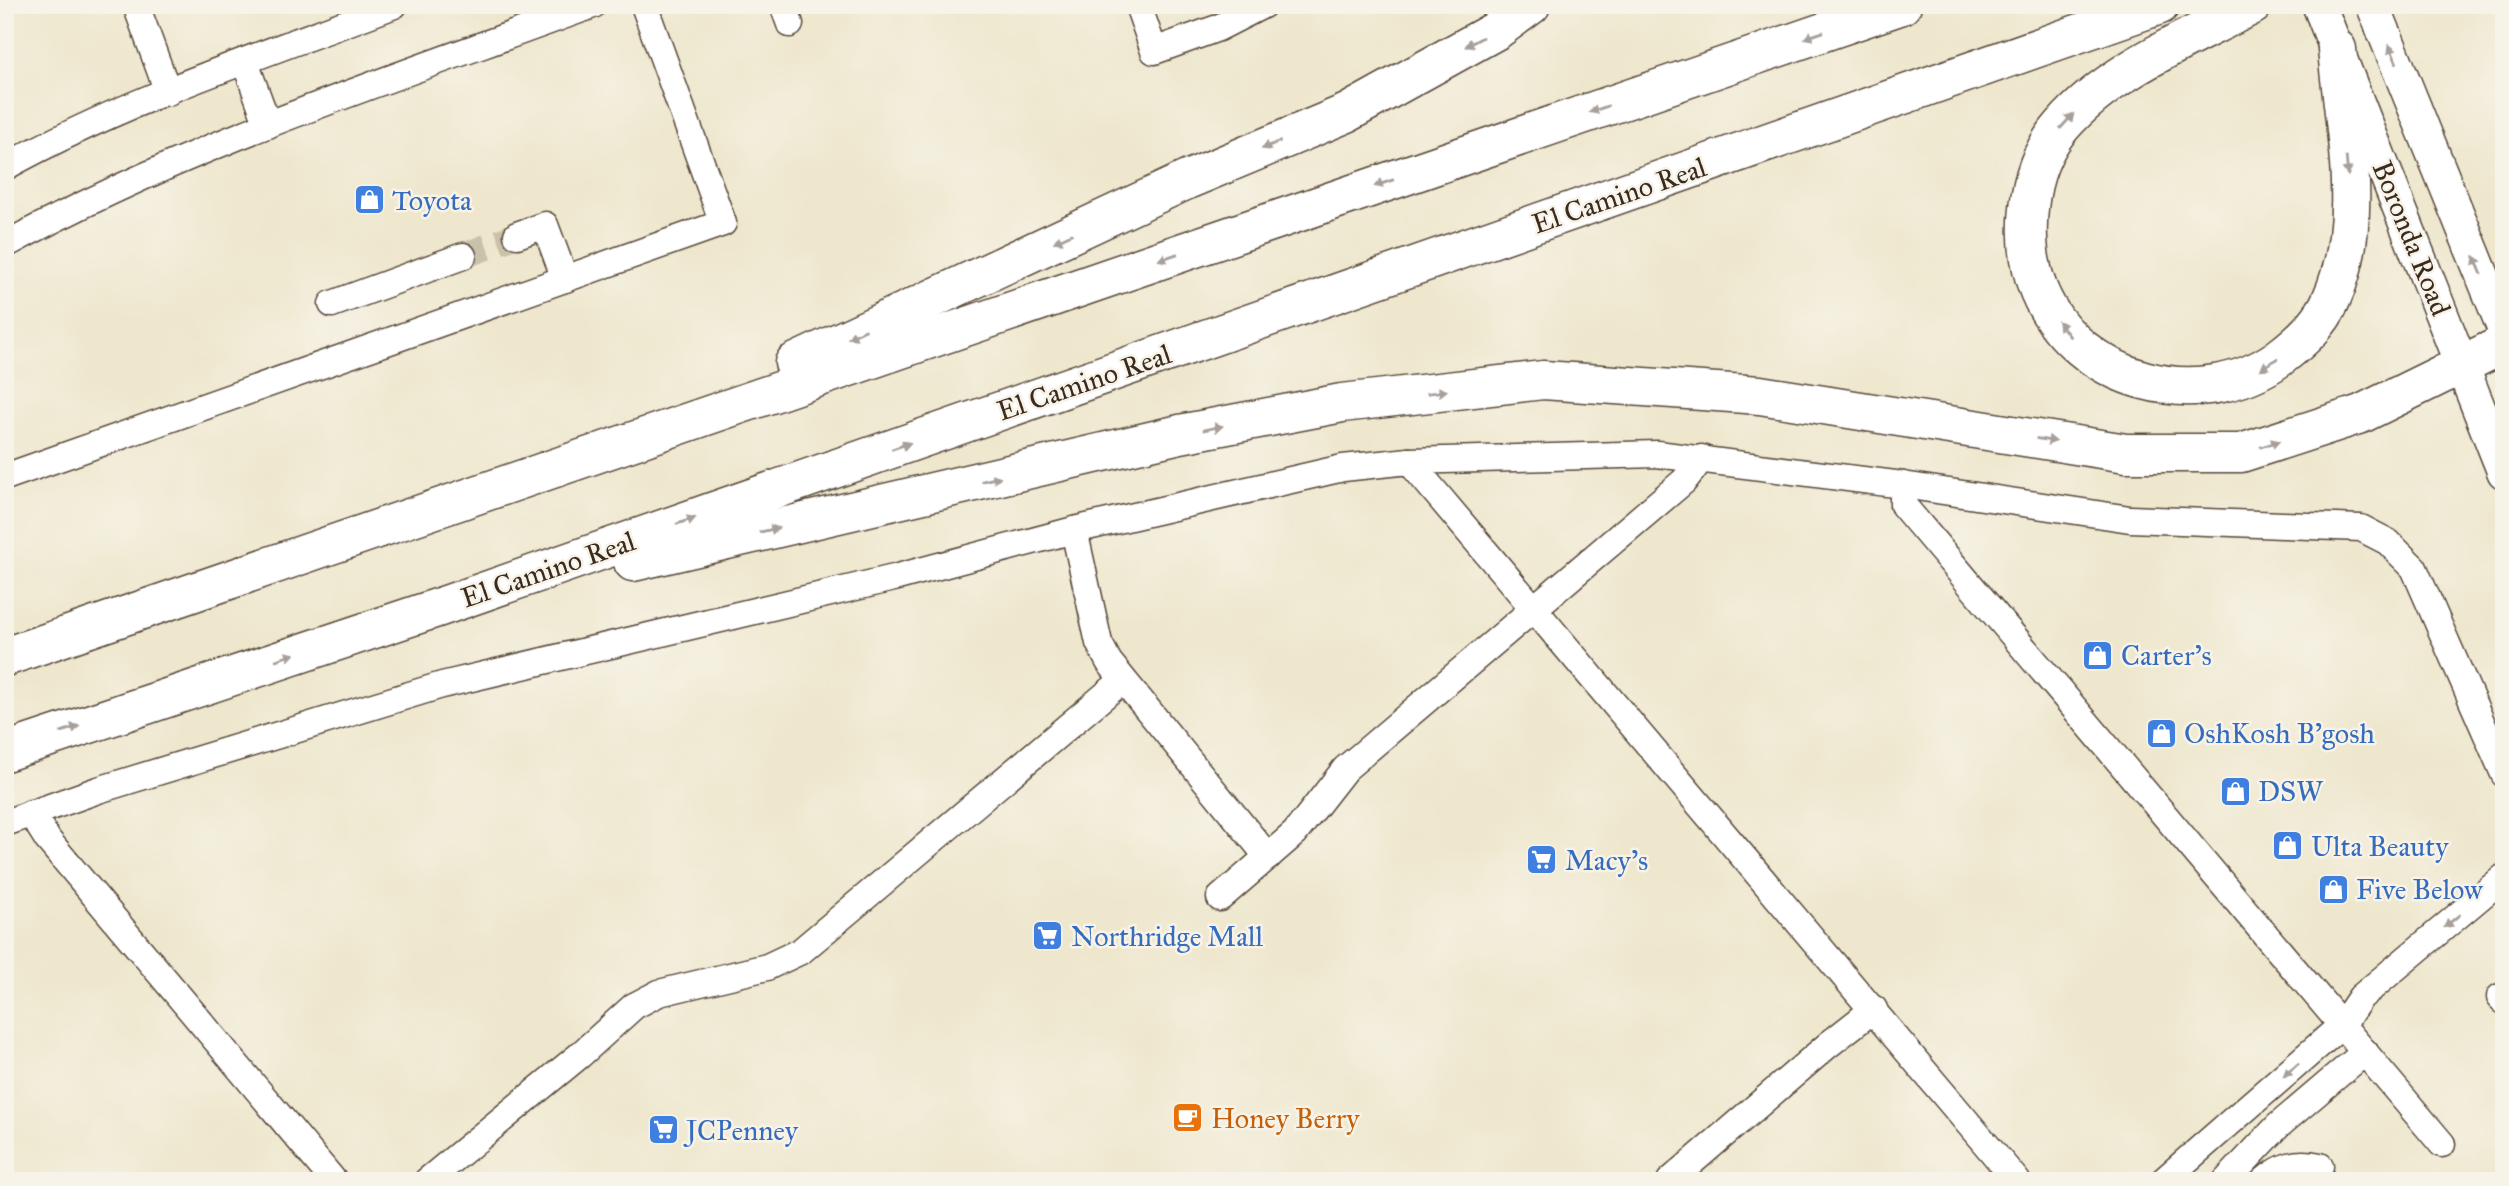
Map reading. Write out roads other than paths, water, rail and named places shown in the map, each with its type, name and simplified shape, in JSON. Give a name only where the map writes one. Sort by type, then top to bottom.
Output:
[{"type":"highway","points":[[603,451],[1187,180],[1347,113],[1497,30],[1531,5]]},
{"type":"highway","points":[[5,657],[1902,5]]},
{"type":"highway","name":"El Camino Real","points":[[5,752],[440,607],[2160,5]]},
{"type":"highway","points":[[2253,5],[2113,82],[2074,114],[2042,156],[2031,187],[2026,240],[2039,291],[2068,335],[2107,367],[2157,385],[2211,387],[2262,370],[2302,340],[2331,301],[2347,253],[2350,201],[2337,49]]},
{"type":"highway","points":[[440,607],[1180,434],[1342,403],[1543,380],[1760,395],[2126,453],[2241,453],[2361,414],[2504,344]]},
{"type":"main road","name":"Boronda Road","points":[[2319,5],[2504,472]]},
{"type":"main road","name":"Boronda Road","points":[[2373,5],[2504,329]]},
{"type":"street","points":[[136,5],[168,92]]},
{"type":"street","points":[[5,167],[44,145],[168,92],[394,5]]},
{"type":"street","points":[[5,245],[88,202],[268,125],[593,5]]},
{"type":"street","points":[[5,477],[723,223],[644,5]]},
{"type":"street","points":[[1138,5],[1154,51],[1214,17],[1263,5]]},
{"type":"street","points":[[244,62],[268,125]]},
{"type":"street","points":[[517,235],[545,225],[565,279]]},
{"type":"street","points":[[332,304],[463,256]]},
{"type":"street","points":[[5,823],[98,790],[442,685],[894,578],[1074,530],[1343,468],[1409,461],[1657,454],[1903,485],[2130,519],[2361,528],[2388,542],[2414,568],[2504,775]]},
{"type":"street","points":[[1220,898],[1295,833],[1345,769],[1684,481],[1702,458]]},
{"type":"street","points":[[1409,461],[2017,1181]]},
{"type":"street","points":[[1903,485],[1903,505],[2442,1144]]},
{"type":"street","points":[[1074,530],[1099,643],[1123,680],[1268,857]]},
{"type":"street","points":[[427,1181],[580,1055],[634,1006],[659,993],[767,967],[801,951],[1123,680]]},
{"type":"street","points":[[31,813],[48,840],[334,1181]]},
{"type":"street","points":[[2163,1181],[2342,1025],[2361,998],[2504,877]]},
{"type":"street","points":[[1670,1181],[1828,1045],[1874,1009]]},
{"type":"street","points":[[2226,1181],[2278,1126],[2365,1052]]},
{"type":"street","points":[[2264,1181],[2278,1170],[2298,1162],[2320,1166]]},
{"type":"tunnel","points":[[463,256],[517,235]]},
{"type":"place","name":"Toyota","points":[[369,200]]},
{"type":"place","name":"Carter's","points":[[2098,655]]},
{"type":"place","name":"OshKosh B'gosh","points":[[2161,733]]},
{"type":"place","name":"DSW","points":[[2235,791]]},
{"type":"place","name":"Ulta Beauty","points":[[2288,846]]},
{"type":"place","name":"Macy's","points":[[1542,860]]},
{"type":"place","name":"Five Below","points":[[2333,889]]},
{"type":"place","name":"Northridge Mall","points":[[1048,936]]},
{"type":"place","name":"Honey Berry","points":[[1188,1118]]},
{"type":"place","name":"JCPenney","points":[[663,1130]]}]
